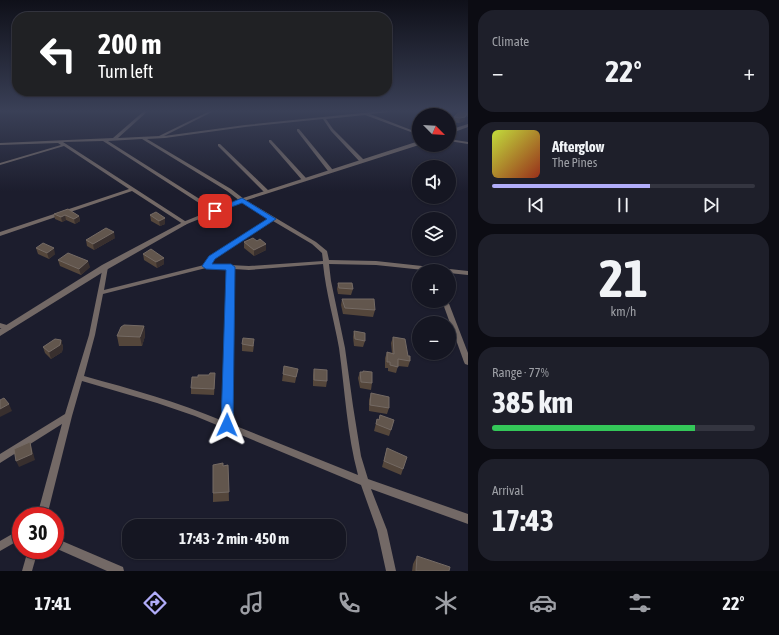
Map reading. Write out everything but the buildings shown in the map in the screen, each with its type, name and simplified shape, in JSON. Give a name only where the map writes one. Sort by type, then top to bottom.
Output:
[{"type":"street","points":[[143,138],[230,190],[242,200],[325,252],[328,280],[342,348],[357,456],[364,482],[382,530],[391,571]]},
{"type":"street","points":[[0,144],[158,138]]},
{"type":"street","points":[[304,138],[330,170]]},
{"type":"street","points":[[340,138],[362,160]]},
{"type":"street","points":[[103,139],[215,211]]},
{"type":"street","points":[[270,141],[304,179]]},
{"type":"street","points":[[456,141],[468,143]]},
{"type":"street","points":[[60,142],[184,223]]},
{"type":"street","points":[[0,164],[64,145]]},
{"type":"street","points":[[219,145],[268,192]]},
{"type":"street","points":[[0,333],[105,267],[184,223],[242,200],[330,170],[412,145]]},
{"type":"street","points":[[0,234],[132,189]]},
{"type":"street","points":[[206,266],[212,258],[272,219]]},
{"type":"street","points":[[100,293],[206,266],[277,267],[327,262],[376,262],[412,267]]},
{"type":"street","points":[[44,507],[68,416],[92,335],[105,267]]},
{"type":"street","points":[[227,425],[231,267]]},
{"type":"street","points":[[456,272],[468,273]]},
{"type":"street","points":[[448,308],[468,362]]},
{"type":"street","points":[[0,325],[8,328]]},
{"type":"street","points":[[79,377],[157,400],[227,425],[364,482],[468,519]]},
{"type":"street","points":[[0,459],[68,416]]},
{"type":"street","points":[[0,546],[12,539]]},
{"type":"street","points":[[64,547],[119,571]]},
{"type":"street","points":[[27,571],[30,559]]},
{"type":"route","points":[[215,211],[242,200],[272,219],[212,258],[208,261],[206,266],[231,267],[232,276],[229,305],[227,425]]}]
